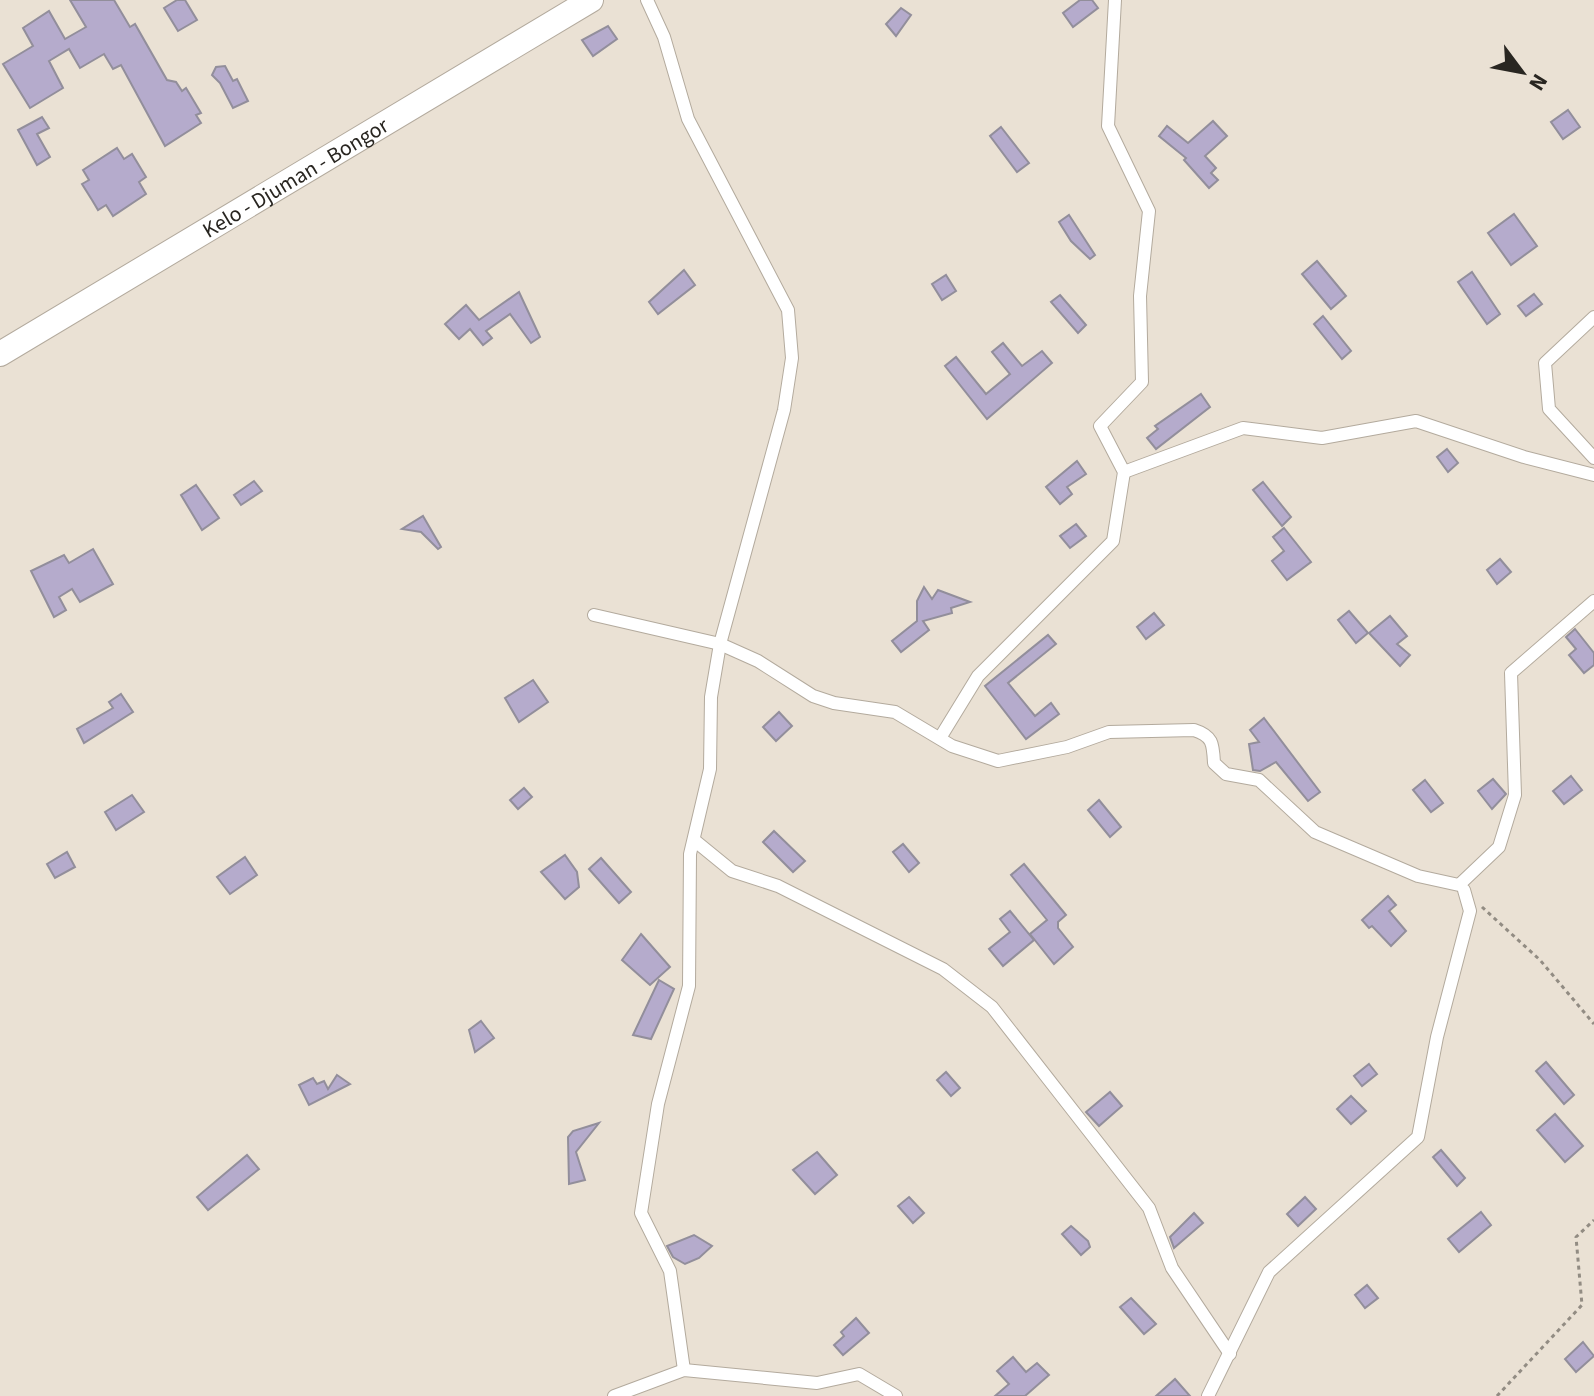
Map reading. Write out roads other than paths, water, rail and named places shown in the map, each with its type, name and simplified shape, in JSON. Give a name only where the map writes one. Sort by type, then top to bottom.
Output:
[{"type":"highway","name":"Kelo - Djuman - Bongor","points":[[0,354],[591,0]]},
{"type":"street","points":[[647,0],[664,37],[688,119],[788,310],[792,358],[784,410],[720,644],[711,697],[710,769],[694,840],[689,986],[658,1104],[641,1213],[670,1271],[684,1370]]},
{"type":"street","points":[[940,738],[978,676],[1113,541],[1124,472],[1100,426],[1142,382],[1140,296],[1149,211],[1108,126],[1115,0]]},
{"type":"street","points":[[1594,317],[1545,363],[1549,409],[1594,458]]},
{"type":"street","points":[[1124,472],[1243,428],[1322,438],[1416,421],[1524,457],[1594,475]]},
{"type":"street","points":[[594,615],[720,644],[758,661],[813,696],[834,703],[895,712],[952,746],[998,761],[1067,747],[1109,732],[1194,730],[1208,734],[1213,742],[1214,763],[1226,774],[1259,780],[1315,832],[1418,876],[1459,885],[1499,847],[1515,795],[1511,673],[1594,601]]},
{"type":"street","points":[[694,840],[732,871],[803,897],[943,969],[992,1007],[1149,1208],[1172,1268],[1230,1354]]},
{"type":"street","points":[[1208,1396],[1269,1272],[1418,1137],[1437,1037],[1470,911],[1464,890]]},
{"type":"street","points":[[614,1396],[684,1370],[817,1383],[859,1374],[896,1396]]}]
